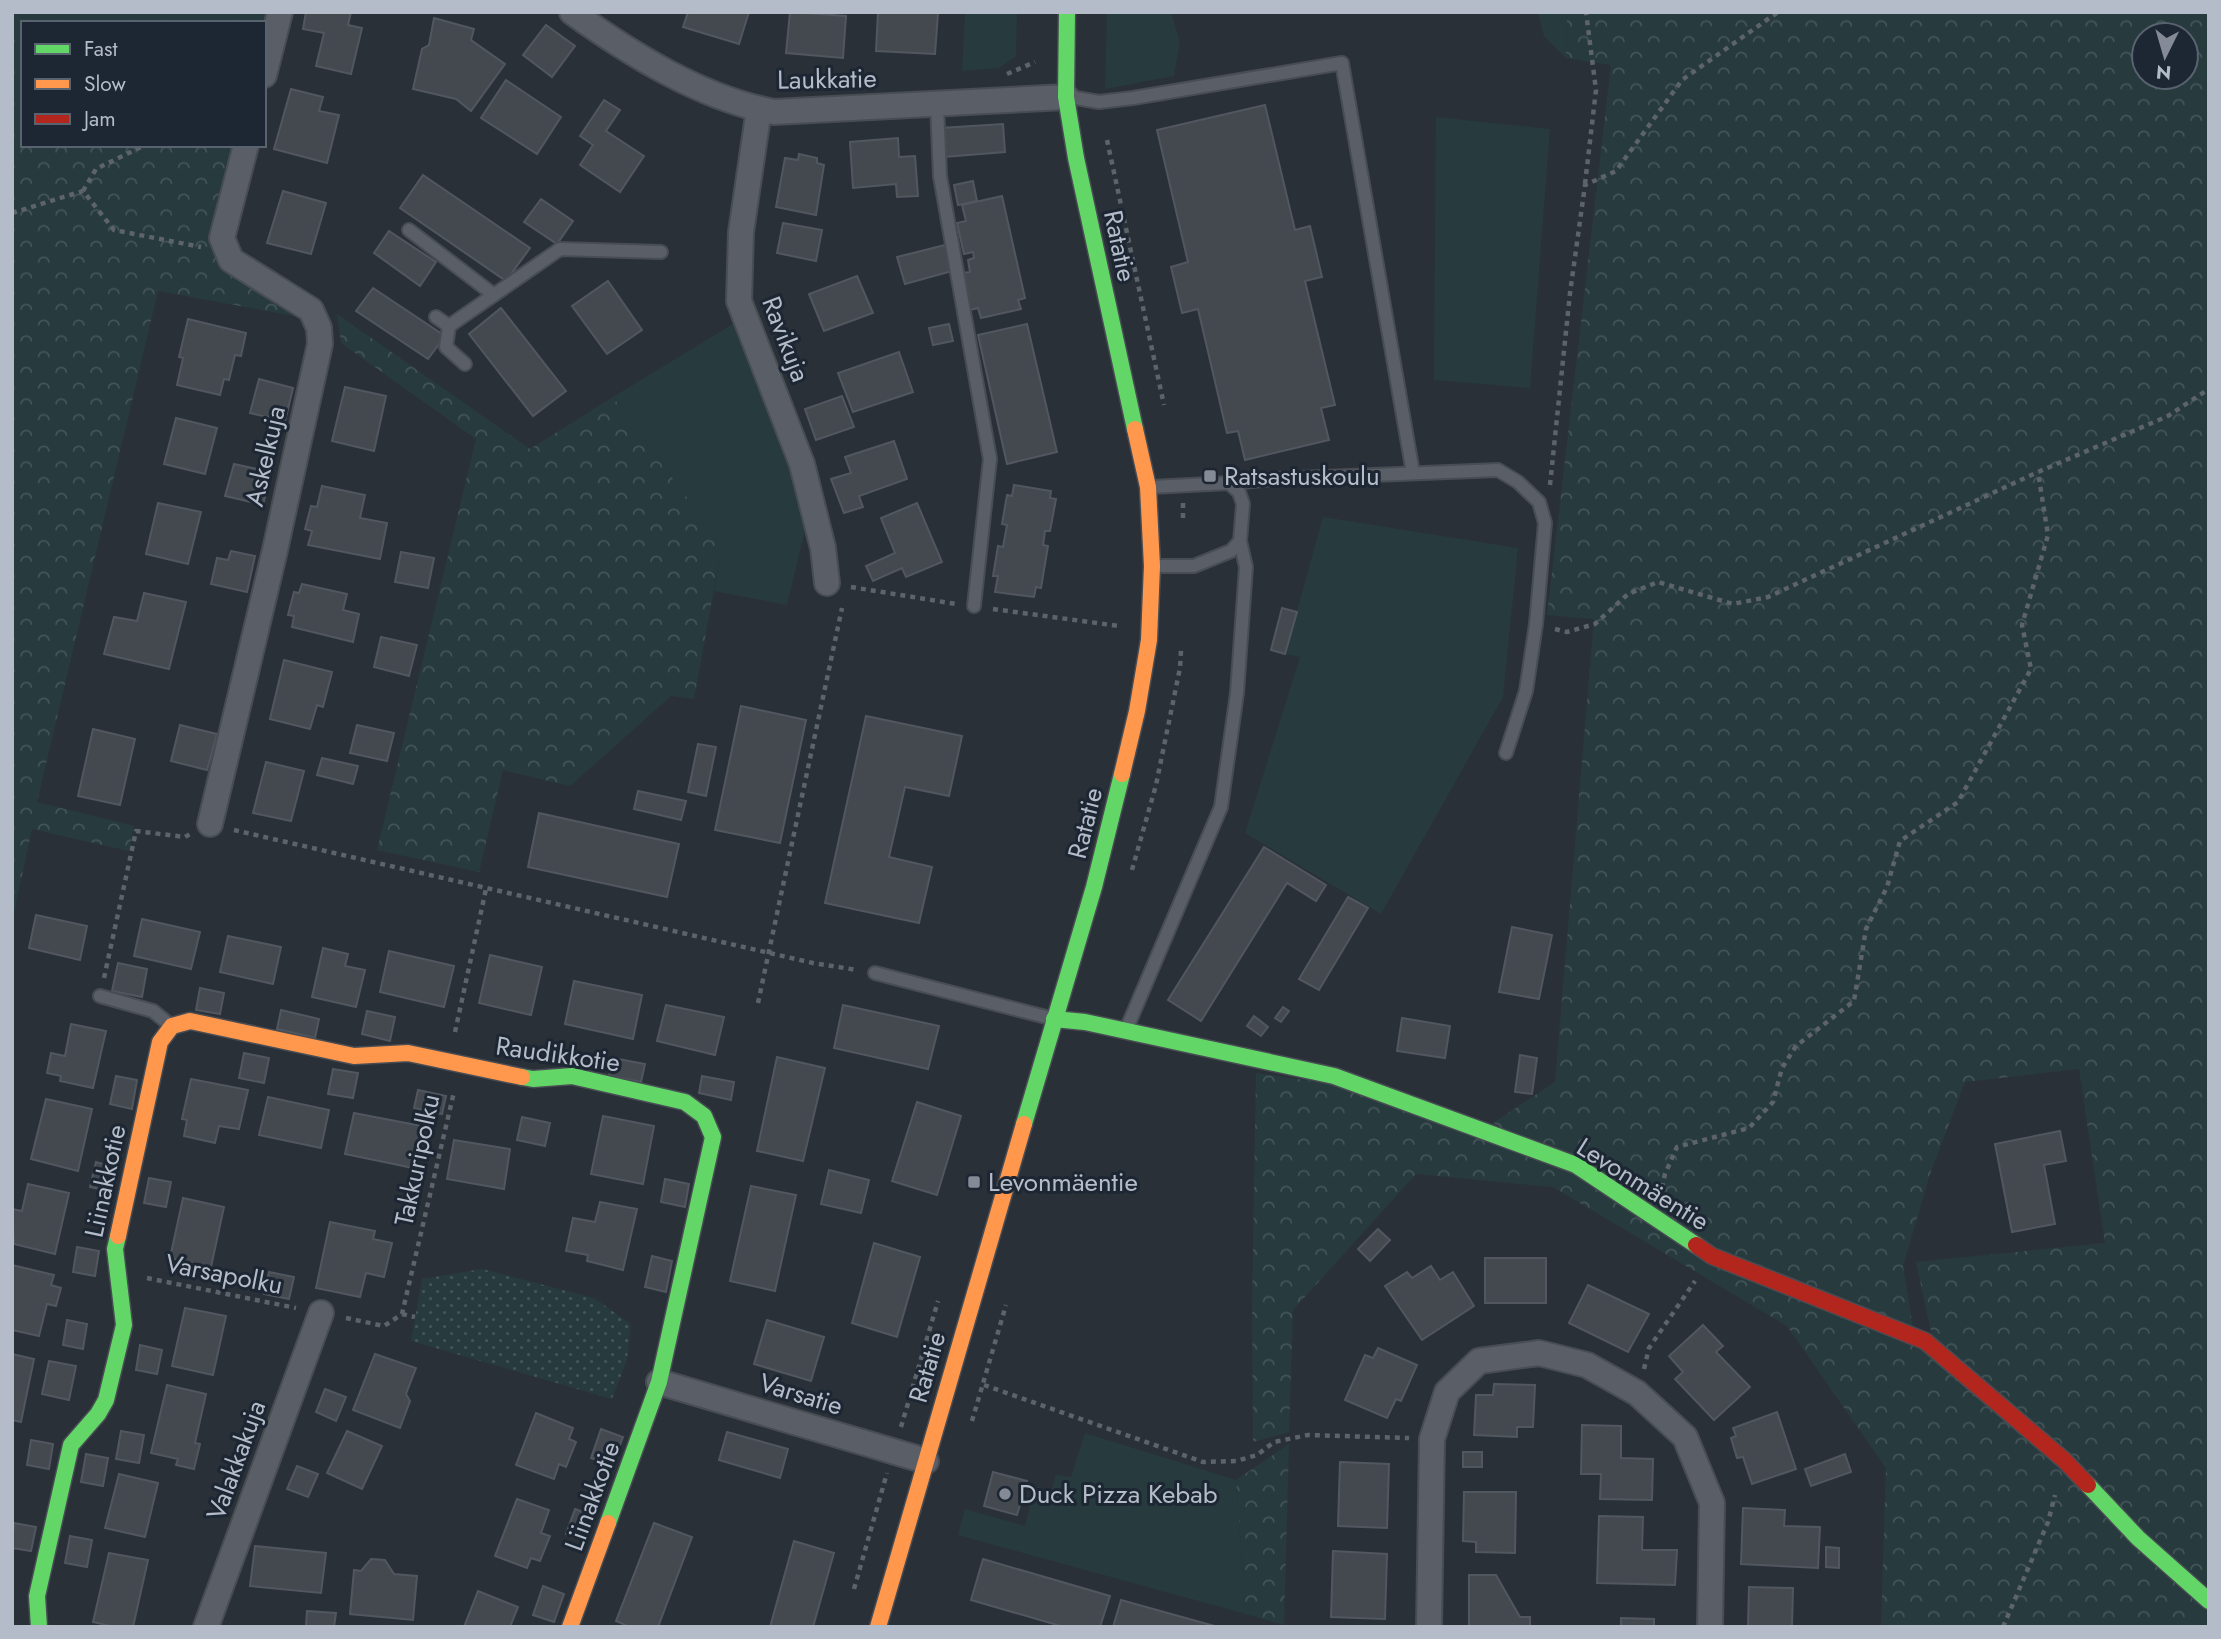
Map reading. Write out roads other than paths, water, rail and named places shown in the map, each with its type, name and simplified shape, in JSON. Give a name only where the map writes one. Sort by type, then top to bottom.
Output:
[{"type":"street","points":[[266,68],[281,12]]},
{"type":"street","name":"Laukkatie","points":[[572,12],[631,54],[720,96],[774,113],[1066,97]]},
{"type":"street","name":"Ratatie","points":[[878,1627],[1094,887],[1138,711],[1149,640],[1152,566],[1148,487],[1076,158],[1066,97],[1067,12]]},
{"type":"street","name":"Ravikuja","points":[[759,109],[741,232],[738,302],[802,464],[823,548],[827,583]]},
{"type":"street","name":"Askelkuja","points":[[210,824],[275,550],[320,344],[319,328],[311,310],[231,260],[228,253],[222,237],[245,147]]},
{"type":"street","name":"Levonmäentie","points":[[1054,1019],[1085,1022],[1334,1076],[1576,1165],[1712,1256],[1925,1341],[2064,1460],[2138,1538],[2209,1601]]},
{"type":"street","name":"Raudikkotie","points":[[172,1026],[190,1021],[354,1056],[408,1053],[533,1079],[572,1076],[685,1102],[704,1116],[713,1137],[659,1382]]},
{"type":"street","name":"Liinakkotie","points":[[39,1627],[37,1596],[71,1446],[98,1414],[106,1400],[124,1325],[115,1249],[160,1042],[172,1026]]},
{"type":"street","name":"Valakkakuja","points":[[206,1627],[321,1313]]},
{"type":"street","points":[[1429,1627],[1432,1439],[1447,1392],[1479,1361],[1539,1353],[1587,1366],[1637,1394],[1685,1437],[1712,1503],[1710,1627]]},
{"type":"street","name":"Liinakkotie","points":[[569,1627],[659,1382]]},
{"type":"street","name":"Varsatie","points":[[659,1382],[926,1461]]},
{"type":"lane","points":[[1066,97],[1099,102],[1133,99],[1342,63],[1413,473]]},
{"type":"lane","points":[[937,105],[940,176],[990,458],[974,606]]},
{"type":"lane","points":[[409,230],[494,295]]},
{"type":"lane","points":[[465,364],[446,347],[449,326],[560,249],[661,252]]},
{"type":"lane","points":[[436,317],[449,326]]},
{"type":"lane","points":[[1148,487],[1498,470],[1518,482],[1539,502],[1545,523],[1536,624],[1526,691],[1506,753]]},
{"type":"lane","points":[[1126,1031],[1221,807],[1237,693],[1246,567],[1240,541],[1243,504],[1239,492],[1229,483]]},
{"type":"lane","points":[[1152,566],[1194,566],[1231,551],[1240,541]]},
{"type":"lane","name":"Levonmäentie","points":[[875,974],[1054,1019]]},
{"type":"lane","points":[[100,996],[153,1012],[172,1026]]},
{"type":"place","name":"Ratsastuskoulu","points":[[1210,476]]},
{"type":"place","name":"Levonmäentie","points":[[974,1182]]},
{"type":"place","name":"Duck Pizza Kebab","points":[[1005,1494]]}]
